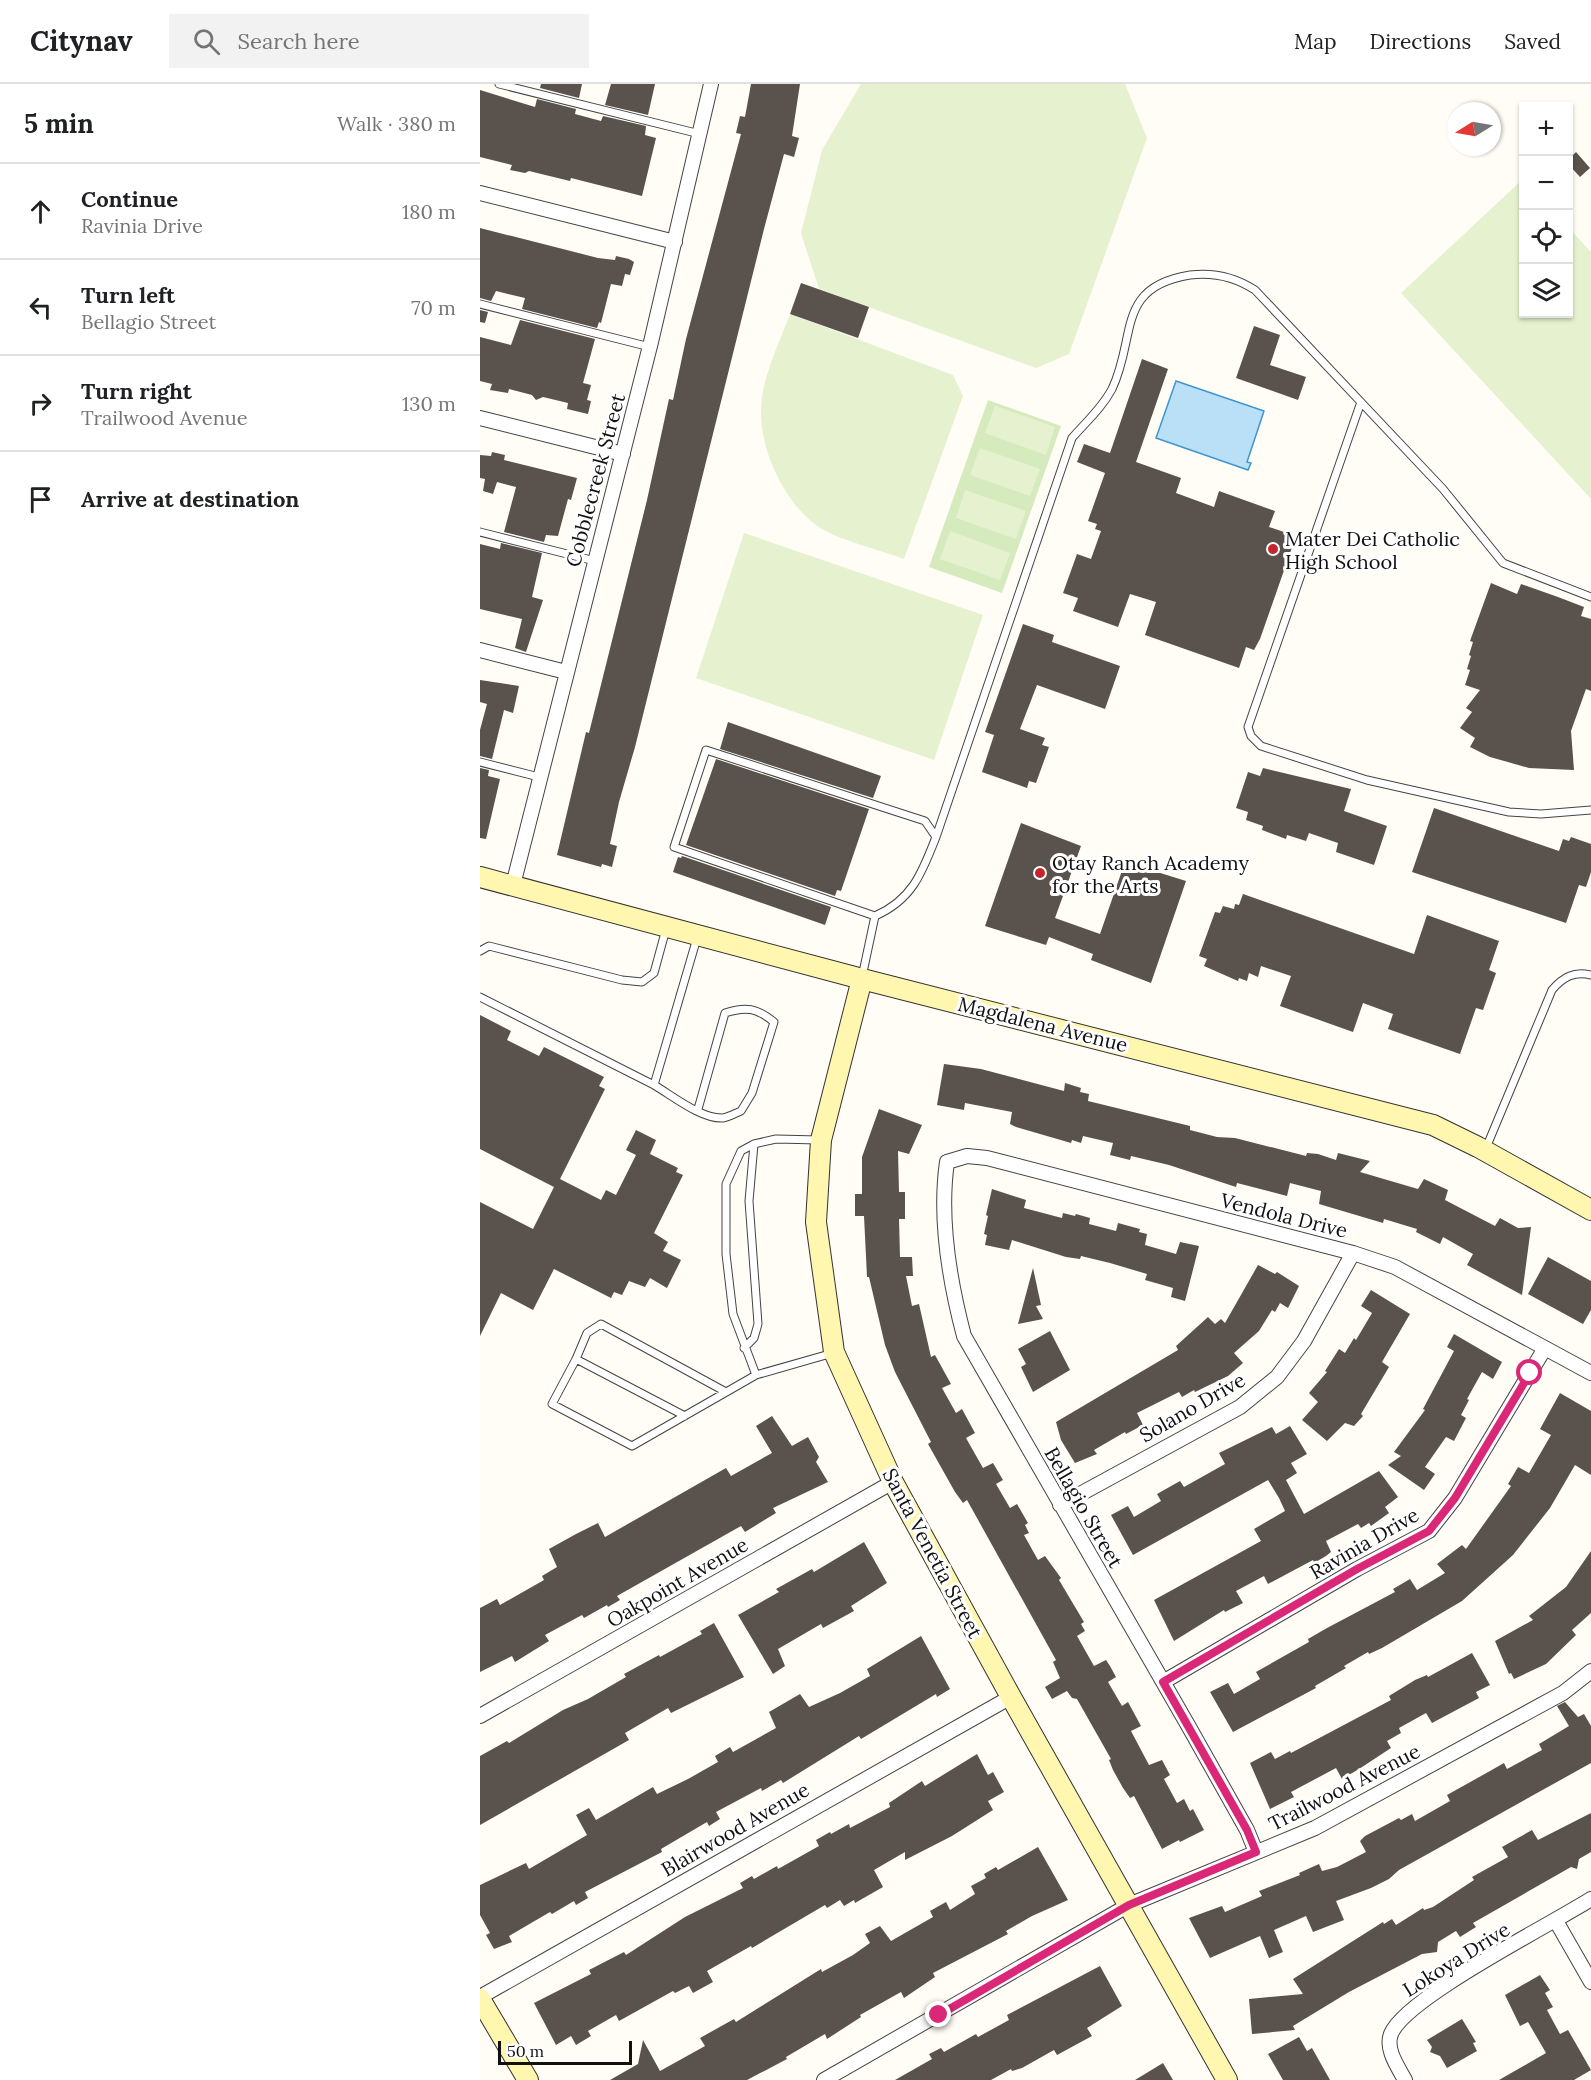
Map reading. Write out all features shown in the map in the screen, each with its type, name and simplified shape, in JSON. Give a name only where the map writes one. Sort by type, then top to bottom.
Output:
[{"type":"street","name":"Cobblecreek Street","points":[[513,885],[538,777],[650,347],[711,84]]},
{"type":"street","points":[[480,193],[675,242]]},
{"type":"street","points":[[480,418],[623,454]]},
{"type":"street","points":[[480,650],[566,672]]},
{"type":"street","name":"Magdalena Avenue","points":[[480,877],[862,979],[1433,1125],[1485,1150],[1591,1210]]},
{"type":"street","name":"Santa Venetia Street","points":[[862,979],[821,1140],[816,1222],[834,1352],[893,1482],[1011,1697],[1227,2080]]},
{"type":"street","name":"Vendola Drive","points":[[947,1162],[967,1156],[987,1158],[1353,1253],[1395,1267],[1591,1373]]},
{"type":"street","name":"Bellagio Street","points":[[947,1162],[944,1182],[952,1291],[964,1336],[1247,1830],[1256,1852]]},
{"type":"street","name":"Solano Drive","points":[[1060,1505],[1240,1407],[1276,1377],[1305,1341],[1353,1253]]},
{"type":"street","name":"Ravinia Drive","points":[[1163,1682],[1357,1569],[1429,1531],[1455,1498],[1545,1348]]},
{"type":"street","name":"Oakpoint Avenue","points":[[480,1716],[893,1482]]},
{"type":"street","name":"Trailwood Avenue","points":[[824,2080],[1129,1905],[1315,1828],[1563,1693],[1591,1671]]},
{"type":"street","name":"Blairwood Avenue","points":[[480,1998],[1011,1697]]},
{"type":"street","name":"Lokoya Drive","points":[[1405,2080],[1390,2052],[1390,2036],[1398,2020],[1427,1996],[1556,1922],[1591,1899]]},
{"type":"street","points":[[1556,1922],[1591,1982]]},
{"type":"street","points":[[480,1998],[528,2080]]},
{"type":"lane","points":[[499,84],[701,135]]},
{"type":"lane","points":[[936,837],[925,821],[706,750],[674,847],[875,916],[895,908],[921,876],[936,837],[1072,438],[1102,406],[1113,386],[1140,299],[1155,285],[1179,277],[1200,274],[1220,275],[1242,282],[1255,290],[1443,489],[1503,563],[1591,597]]},
{"type":"lane","points":[[480,304],[650,347]]},
{"type":"lane","points":[[1361,402],[1248,727],[1251,736],[1261,746],[1367,780],[1509,812],[1541,814],[1591,810]]},
{"type":"lane","points":[[480,532],[595,561]]},
{"type":"lane","points":[[480,762],[538,777]]},
{"type":"lane","points":[[862,979],[875,916]]},
{"type":"lane","points":[[480,951],[489,946],[622,980],[642,982],[654,973],[666,927]]},
{"type":"lane","points":[[654,1085],[698,935]]},
{"type":"lane","points":[[1485,1150],[1552,990],[1570,975],[1581,972],[1591,975]]},
{"type":"lane","points":[[480,997],[654,1085],[708,1115],[724,1118],[741,1111],[752,1093],[774,1022],[761,1011],[742,1007],[725,1013],[698,1109]]},
{"type":"lane","points":[[756,1375],[733,1314],[728,1274],[726,1184],[741,1151],[754,1144],[776,1139],[821,1140]]},
{"type":"lane","points":[[744,1348],[754,1338],[759,1324],[749,1201],[754,1144]]},
{"type":"lane","points":[[726,1392],[601,1324],[587,1333],[552,1404],[632,1446],[756,1375],[834,1352]]},
{"type":"lane","points":[[576,1359],[685,1416]]},
{"type":"green space","points":[[861,84],[1125,84],[1147,138],[1069,354],[1036,368],[819,289],[801,233],[822,150]]},
{"type":"green space","points":[[1519,183],[1519,318],[1573,318],[1573,232],[1591,252],[1591,499],[1401,293]]},
{"type":"green space","points":[[790,314],[953,375],[963,396],[904,559],[822,529],[809,520],[778,478],[765,444],[761,411],[764,387],[771,362]]},
{"type":"green space","points":[[988,400],[1061,426],[1002,593],[929,567]]},
{"type":"green space","points":[[995,406],[1055,427],[1046,455],[985,433]]},
{"type":"green space","points":[[980,448],[1040,469],[1030,496],[970,475]]},
{"type":"green space","points":[[965,490],[1026,511],[1016,539],[956,518]]},
{"type":"green space","points":[[950,531],[1010,553],[1000,580],[940,559]]},
{"type":"green space","points":[[744,533],[983,615],[934,760],[696,678]]},
{"type":"water","points":[[1176,381],[1264,411],[1247,462],[1251,463],[1248,470],[1156,438]]},
{"type":"building","points":[[541,84],[582,84],[579,98],[540,88]]},
{"type":"building","points":[[611,84],[655,84],[648,115],[605,105]]},
{"type":"building","points":[[751,84],[800,84],[792,136],[799,138],[794,157],[784,154],[764,229],[635,747],[619,802],[610,844],[617,846],[612,867],[602,864],[601,867],[557,855],[586,732],[589,733],[647,500],[669,399],[673,400],[686,339],[741,134],[736,133],[740,116],[745,117]]},
{"type":"building","points":[[480,90],[535,107],[537,99],[576,109],[575,114],[601,121],[603,116],[646,126],[645,135],[656,138],[642,196],[571,178],[570,181],[529,171],[525,173],[510,170],[512,165],[480,157]]},
{"type":"building","points":[[1576,152],[1590,168],[1580,177],[1573,169],[1573,155]]},
{"type":"building","points":[[480,228],[598,258],[615,260],[616,256],[634,262],[630,275],[625,274],[622,286],[611,284],[601,323],[599,322],[597,328],[522,309],[525,298],[496,291],[491,301],[480,298]]},
{"type":"building","points":[[801,283],[869,307],[858,338],[790,314]]},
{"type":"building","points":[[480,310],[488,312],[485,323],[480,322]]},
{"type":"building","points":[[520,320],[595,339],[583,383],[591,385],[587,400],[591,401],[588,414],[567,409],[568,403],[543,397],[536,400],[532,395],[509,389],[508,393],[490,390],[492,384],[480,381],[480,337],[511,345]]},
{"type":"building","points":[[1254,326],[1280,335],[1270,365],[1306,377],[1298,400],[1236,378]]},
{"type":"building","points":[[1142,359],[1168,369],[1136,462],[1181,478],[1176,493],[1214,507],[1219,491],[1275,511],[1269,527],[1296,536],[1260,639],[1254,650],[1246,647],[1239,668],[1145,635],[1156,602],[1130,594],[1118,627],[1073,611],[1078,598],[1063,593],[1077,554],[1091,559],[1101,531],[1095,529],[1097,524],[1088,521],[1105,473],[1077,462],[1084,444],[1110,453]]},
{"type":"building","points":[[492,452],[505,455],[504,460],[577,478],[571,500],[568,499],[558,536],[546,535],[544,542],[504,532],[516,487],[497,482],[493,494],[483,491],[485,479],[480,478],[480,455],[491,456]]},
{"type":"building","points":[[501,543],[542,553],[532,597],[543,600],[526,652],[515,648],[522,619],[480,609],[480,544],[500,549]]},
{"type":"building","points":[[1491,583],[1517,594],[1521,584],[1558,597],[1584,607],[1581,616],[1591,619],[1591,691],[1586,689],[1571,731],[1574,770],[1529,768],[1490,757],[1470,747],[1475,738],[1460,728],[1472,712],[1466,708],[1480,690],[1465,685],[1470,670],[1467,669],[1473,642],[1470,641]]},
{"type":"building","points":[[1023,624],[1054,635],[1052,642],[1120,666],[1105,709],[1037,685],[1020,729],[1045,738],[1042,745],[1049,747],[1036,783],[1029,781],[1027,788],[982,772],[994,735],[985,732]]},
{"type":"building","points":[[480,680],[519,686],[513,713],[504,710],[492,759],[480,756],[480,730],[487,704],[480,702]]},
{"type":"building","points":[[728,722],[881,776],[873,798],[720,749]]},
{"type":"building","points":[[716,759],[869,809],[841,891],[837,890],[835,896],[686,845]]},
{"type":"building","points":[[480,768],[489,770],[488,776],[500,779],[486,839],[480,838]]},
{"type":"building","points":[[1263,768],[1351,789],[1344,811],[1387,826],[1374,865],[1336,852],[1338,843],[1309,833],[1306,841],[1287,835],[1286,839],[1262,830],[1263,826],[1246,820],[1248,812],[1236,808],[1248,772],[1260,776]]},
{"type":"building","points":[[1434,808],[1559,851],[1563,839],[1569,841],[1571,837],[1591,844],[1591,872],[1586,887],[1579,885],[1566,923],[1412,872]]},
{"type":"building","points":[[1021,823],[1081,846],[1055,918],[1100,934],[1125,862],[1186,881],[1151,983],[1091,960],[1093,954],[1049,937],[1046,945],[985,926]]},
{"type":"building","points":[[682,856],[831,907],[825,925],[673,872],[678,857]]},
{"type":"building","points":[[1243,894],[1414,954],[1427,915],[1499,941],[1489,970],[1496,973],[1483,1010],[1476,1008],[1460,1054],[1388,1029],[1393,1014],[1363,1003],[1353,1032],[1280,1006],[1291,976],[1261,966],[1258,977],[1249,973],[1247,981],[1239,978],[1238,981],[1204,966],[1207,959],[1199,956],[1215,912],[1220,913],[1223,906],[1234,909],[1235,904],[1239,905]]},
{"type":"building","points":[[480,1015],[511,1031],[507,1040],[539,1056],[544,1047],[604,1077],[599,1086],[605,1089],[560,1179],[601,1200],[606,1190],[616,1195],[636,1155],[626,1150],[636,1130],[656,1140],[650,1154],[678,1168],[676,1172],[683,1175],[654,1233],[668,1242],[663,1251],[681,1260],[667,1288],[650,1278],[645,1287],[629,1281],[622,1295],[614,1292],[611,1298],[554,1269],[533,1310],[501,1293],[480,1336],[480,1202],[533,1229],[554,1187],[480,1149]]},
{"type":"building","points":[[944,1064],[981,1069],[1064,1091],[1065,1083],[1081,1088],[1080,1092],[1089,1094],[1088,1101],[1190,1126],[1190,1130],[1217,1137],[1235,1138],[1306,1156],[1307,1153],[1318,1154],[1336,1160],[1338,1153],[1370,1161],[1360,1172],[1418,1189],[1424,1179],[1448,1190],[1445,1200],[1495,1226],[1500,1218],[1518,1228],[1531,1227],[1522,1295],[1467,1265],[1473,1254],[1443,1237],[1440,1244],[1416,1232],[1417,1229],[1384,1219],[1383,1223],[1319,1204],[1321,1191],[1290,1183],[1287,1196],[1237,1183],[1236,1187],[1169,1165],[1131,1156],[1130,1160],[1110,1155],[1113,1143],[1083,1136],[1081,1143],[1072,1140],[1071,1143],[1016,1127],[1010,1124],[1012,1112],[965,1103],[964,1110],[937,1105]]},
{"type":"building","points":[[879,1109],[922,1125],[909,1154],[898,1151],[899,1192],[905,1192],[905,1219],[899,1219],[900,1257],[912,1257],[913,1276],[906,1276],[912,1306],[919,1304],[931,1357],[935,1355],[951,1384],[942,1388],[956,1413],[962,1409],[975,1433],[966,1438],[983,1468],[993,1463],[1003,1480],[996,1484],[1010,1508],[1017,1504],[1028,1523],[1025,1525],[1029,1533],[1024,1535],[1038,1560],[1045,1556],[1061,1578],[1059,1580],[1084,1622],[1081,1624],[1085,1631],[1077,1636],[1094,1666],[1106,1660],[1110,1666],[1116,1677],[1108,1682],[1122,1706],[1128,1702],[1141,1726],[1131,1731],[1149,1765],[1162,1760],[1170,1775],[1164,1779],[1177,1803],[1184,1799],[1190,1811],[1193,1809],[1204,1830],[1180,1842],[1179,1840],[1162,1849],[1134,1796],[1130,1798],[1123,1788],[1113,1770],[1109,1760],[1111,1759],[1077,1699],[1072,1698],[1067,1691],[1052,1699],[1045,1687],[1060,1678],[1053,1662],[1056,1660],[967,1500],[963,1503],[955,1492],[928,1444],[931,1442],[895,1372],[885,1345],[869,1277],[867,1277],[864,1216],[855,1216],[855,1194],[862,1194],[862,1157]]},
{"type":"building","points":[[992,1189],[1026,1200],[1024,1208],[1062,1218],[1063,1213],[1075,1216],[1076,1214],[1090,1218],[1089,1224],[1116,1231],[1118,1223],[1140,1229],[1139,1232],[1147,1234],[1145,1245],[1176,1254],[1180,1242],[1199,1246],[1185,1301],[1171,1297],[1173,1288],[1145,1280],[1147,1274],[1110,1263],[1081,1256],[1080,1259],[1066,1257],[1012,1240],[1009,1250],[985,1245],[987,1235],[984,1234],[988,1216],[986,1215]]},
{"type":"building","points":[[1548,1257],[1591,1281],[1591,1310],[1583,1324],[1528,1294]]},
{"type":"building","points":[[1258,1265],[1275,1274],[1277,1272],[1299,1286],[1288,1308],[1280,1303],[1275,1312],[1272,1310],[1259,1331],[1234,1353],[1243,1363],[1228,1376],[1195,1392],[1194,1390],[1182,1397],[1179,1392],[1137,1413],[1143,1425],[1126,1434],[1125,1432],[1094,1450],[1097,1454],[1075,1463],[1061,1440],[1056,1422],[1178,1350],[1176,1346],[1208,1317],[1215,1324],[1221,1319],[1225,1323]]},
{"type":"building","points":[[1033,1268],[1041,1305],[1036,1306],[1043,1319],[1018,1324]]},
{"type":"building","points":[[1371,1290],[1410,1314],[1382,1362],[1389,1367],[1361,1414],[1363,1416],[1354,1426],[1345,1423],[1327,1441],[1302,1420],[1318,1402],[1309,1393],[1327,1372],[1325,1371],[1339,1349],[1345,1353],[1354,1338],[1356,1340],[1372,1313],[1361,1306]]},
{"type":"building","points":[[1050,1331],[1070,1370],[1033,1392],[1021,1367],[1026,1364],[1018,1349]]},
{"type":"building","points":[[1454,1334],[1502,1362],[1493,1379],[1482,1372],[1467,1399],[1469,1400],[1461,1415],[1466,1418],[1454,1441],[1446,1437],[1425,1467],[1435,1474],[1424,1490],[1388,1465],[1401,1456],[1394,1452],[1425,1410],[1423,1409],[1454,1351],[1447,1347]]},
{"type":"building","points":[[1560,1393],[1591,1411],[1591,1475],[1575,1465],[1550,1508],[1513,1555],[1462,1601],[1382,1648],[1369,1654],[1368,1652],[1344,1666],[1346,1668],[1315,1686],[1316,1688],[1233,1732],[1210,1692],[1228,1683],[1234,1694],[1260,1679],[1256,1672],[1309,1642],[1308,1639],[1327,1628],[1395,1592],[1393,1589],[1410,1579],[1417,1590],[1445,1573],[1437,1564],[1462,1545],[1466,1549],[1511,1486],[1508,1484],[1518,1467],[1529,1473],[1551,1435],[1540,1429]]},
{"type":"building","points":[[772,1416],[792,1446],[808,1437],[819,1457],[816,1462],[828,1482],[773,1508],[776,1513],[745,1532],[741,1526],[617,1596],[620,1600],[608,1607],[607,1605],[584,1618],[582,1615],[545,1635],[549,1641],[515,1662],[512,1656],[480,1672],[480,1608],[497,1599],[500,1605],[544,1580],[542,1576],[557,1567],[549,1549],[576,1534],[598,1523],[605,1537],[726,1468],[731,1476],[772,1453],[756,1426]]},
{"type":"building","points":[[1290,1426],[1307,1454],[1291,1463],[1297,1473],[1286,1480],[1304,1514],[1379,1471],[1398,1497],[1385,1507],[1389,1513],[1371,1526],[1369,1523],[1361,1528],[1358,1524],[1326,1541],[1331,1552],[1326,1556],[1314,1563],[1313,1560],[1268,1584],[1264,1576],[1236,1591],[1243,1603],[1225,1612],[1224,1610],[1174,1641],[1154,1600],[1261,1541],[1254,1529],[1285,1511],[1279,1498],[1268,1480],[1133,1555],[1111,1515],[1128,1506],[1134,1517],[1161,1501],[1157,1494],[1180,1481],[1184,1487],[1225,1464],[1219,1453],[1272,1427],[1276,1434]]},
{"type":"building","points":[[864,1542],[887,1583],[851,1606],[854,1611],[823,1628],[821,1624],[778,1649],[785,1666],[773,1674],[738,1615],[779,1592],[776,1589],[812,1569],[814,1572]]},
{"type":"building","points":[[1591,1551],[1591,1613],[1572,1630],[1576,1635],[1546,1664],[1514,1679],[1511,1673],[1509,1674],[1495,1641],[1533,1620],[1529,1616],[1566,1587]]},
{"type":"building","points":[[714,1623],[744,1677],[671,1713],[668,1708],[625,1733],[629,1740],[480,1825],[480,1756],[507,1741],[509,1743],[563,1710],[588,1699],[626,1677],[624,1674],[702,1634],[700,1631]]},
{"type":"building","points":[[921,1636],[950,1689],[937,1697],[936,1694],[861,1739],[859,1736],[783,1783],[781,1780],[762,1791],[761,1788],[716,1812],[720,1819],[709,1826],[707,1822],[661,1849],[662,1852],[585,1892],[588,1898],[576,1905],[574,1901],[552,1914],[550,1912],[509,1936],[512,1942],[494,1949],[486,1935],[490,1933],[480,1915],[480,1885],[526,1863],[529,1869],[587,1835],[576,1815],[589,1808],[596,1820],[653,1787],[657,1794],[688,1779],[718,1762],[715,1756],[730,1747],[733,1752],[776,1728],[769,1712],[800,1694],[809,1707],[840,1693],[870,1676],[867,1669]]},
{"type":"building","points":[[1472,1653],[1490,1685],[1476,1692],[1479,1698],[1432,1723],[1426,1713],[1399,1728],[1401,1733],[1387,1741],[1391,1748],[1359,1769],[1342,1779],[1336,1768],[1291,1792],[1294,1797],[1270,1809],[1250,1763],[1271,1752],[1275,1759],[1290,1751],[1291,1753],[1391,1700],[1389,1696],[1415,1680],[1427,1675],[1428,1677]]},
{"type":"building","points":[[1565,1702],[1578,1717],[1584,1714],[1591,1726],[1591,1763],[1399,1870],[1389,1879],[1336,1901],[1344,1920],[1313,1932],[1306,1916],[1274,1930],[1283,1952],[1269,1958],[1260,1936],[1210,1958],[1189,1918],[1222,1906],[1225,1912],[1262,1896],[1259,1891],[1300,1875],[1299,1873],[1319,1864],[1322,1871],[1337,1867],[1366,1852],[1360,1841],[1365,1836],[1399,1818],[1401,1820],[1412,1814],[1415,1821],[1450,1801],[1447,1795],[1504,1763],[1507,1769],[1542,1750],[1539,1744],[1569,1726],[1557,1706]]},
{"type":"building","points":[[977,1754],[988,1775],[993,1772],[1004,1792],[988,1801],[993,1810],[952,1836],[905,1860],[905,1852],[874,1870],[883,1887],[855,1903],[854,1900],[844,1906],[840,1900],[827,1908],[825,1905],[752,1948],[751,1946],[707,1971],[713,1982],[693,1993],[689,1986],[675,1993],[673,1991],[619,2021],[616,2015],[588,2031],[591,2036],[576,2045],[571,2036],[556,2045],[534,2003],[591,1974],[589,1970],[624,1952],[626,1955],[685,1917],[743,1888],[740,1883],[752,1876],[754,1879],[777,1866],[778,1869],[819,1846],[816,1840],[830,1832],[831,1834],[849,1824],[850,1828],[890,1807],[889,1803],[922,1781],[925,1786]]},
{"type":"building","points":[[1591,1813],[1591,1852],[1579,1859],[1577,1869],[1571,1867],[1473,1923],[1476,1927],[1460,1937],[1456,1931],[1438,1942],[1437,1952],[1422,1954],[1349,1992],[1293,2026],[1295,2030],[1252,2034],[1249,1999],[1303,1994],[1293,1979],[1383,1922],[1384,1924],[1392,1919],[1396,1925],[1423,1908],[1424,1910],[1433,1907],[1474,1880],[1472,1877],[1508,1857],[1502,1847],[1532,1830],[1538,1840]]},
{"type":"building","points":[[1038,1847],[1068,1900],[1032,1916],[1006,1931],[1008,1934],[933,1973],[935,1977],[904,1998],[901,1992],[860,2015],[861,2017],[827,2039],[825,2034],[786,2057],[787,2059],[747,2080],[610,2080],[638,2064],[643,2040],[660,2071],[705,2046],[700,2038],[734,2019],[736,2022],[821,1969],[822,1972],[853,1955],[870,1943],[865,1934],[880,1926],[891,1941],[933,1917],[930,1911],[946,1902],[950,1910],[975,1894],[971,1886],[986,1878],[984,1874],[996,1867],[998,1870]]},
{"type":"building","points":[[1100,1966],[1122,2006],[1087,2028],[1092,2036],[1057,2055],[1054,2050],[1022,2068],[1012,2071],[1011,2069],[991,2080],[895,2080],[932,2059],[929,2054],[941,2048],[944,2052],[976,2034],[978,2037],[1009,2020],[1007,2015]]},
{"type":"building","points":[[1540,1975],[1550,1990],[1545,1993],[1553,2007],[1547,2010],[1560,2034],[1568,2030],[1591,2070],[1574,2080],[1499,2080],[1546,2053],[1528,2022],[1520,2026],[1505,1995]]},
{"type":"building","points":[[1462,2019],[1476,2042],[1473,2043],[1477,2051],[1447,2068],[1440,2056],[1430,2052],[1432,2047],[1427,2040]]},
{"type":"building","points":[[1299,2037],[1307,2051],[1312,2048],[1330,2080],[1283,2080],[1268,2054]]},
{"type":"building","points":[[1163,2063],[1173,2080],[1135,2080]]},
{"type":"place","name":"Mater Dei Catholic High School","points":[[1273,549]]},
{"type":"place","name":"Otay Ranch Academy for the Arts","points":[[1040,873]]},
{"type":"route","points":[[939,2015],[1129,1905],[1256,1852],[1247,1830],[1163,1682],[1357,1569],[1429,1531],[1455,1498],[1530,1373]]}]
